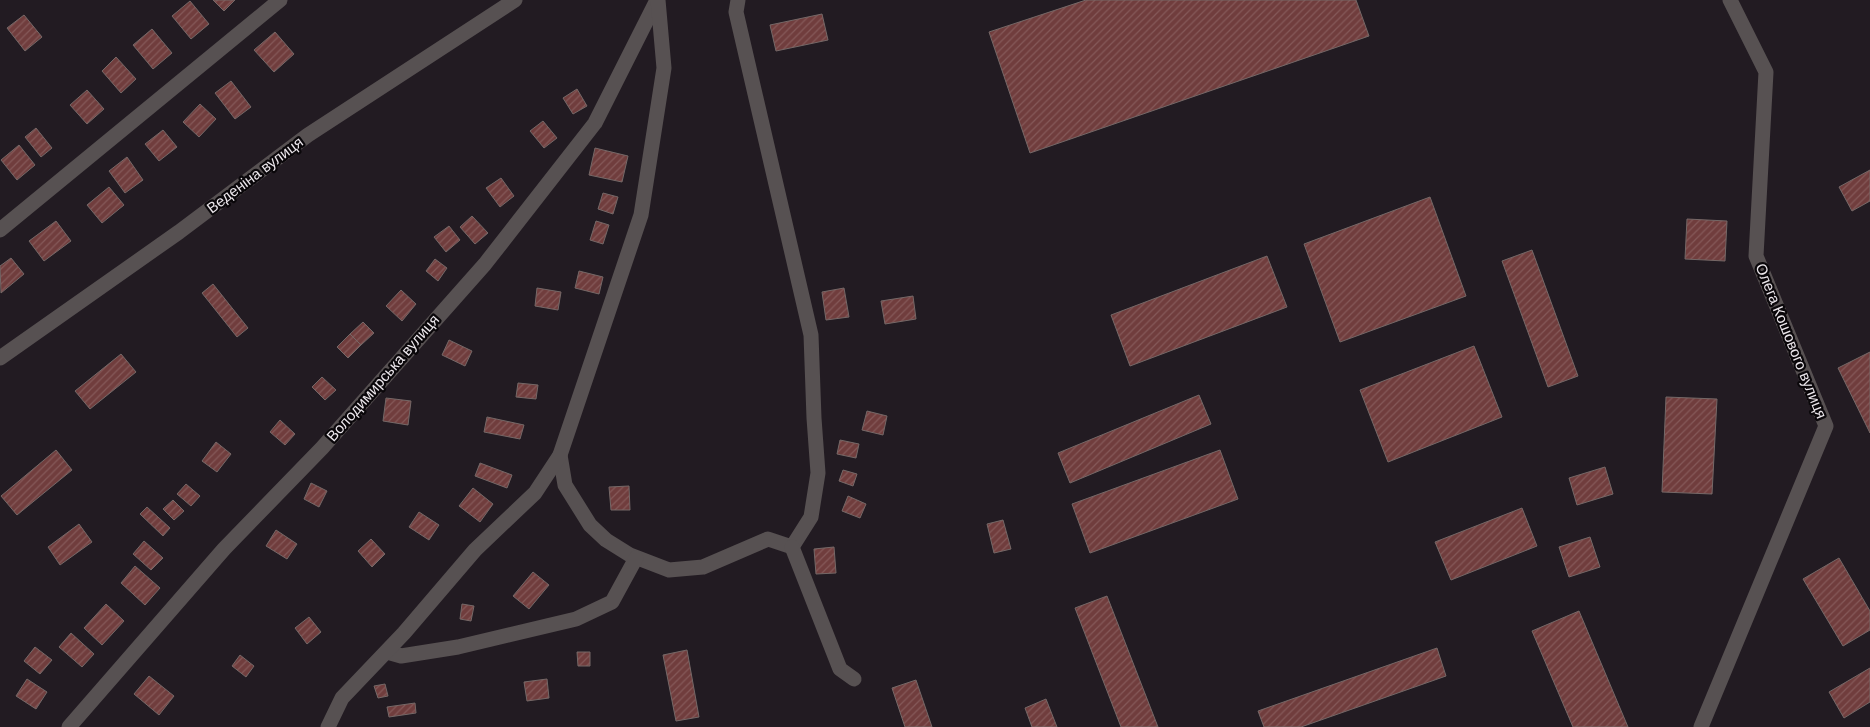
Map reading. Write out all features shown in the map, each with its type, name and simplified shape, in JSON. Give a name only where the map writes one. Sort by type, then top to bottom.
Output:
[{"type":"street","points":[[0,230],[280,0]]},
{"type":"street","name":"Веденіна вулиця","points":[[0,358],[179,232],[308,135],[515,0]]},
{"type":"street","points":[[328,727],[342,698],[387,652],[475,550],[535,493],[560,455],[641,215],[664,68],[658,0]]},
{"type":"street","name":"Володимирська вулиця","points":[[69,727],[224,549],[322,448],[484,264],[595,123],[658,0]]},
{"type":"street","points":[[738,0],[736,12],[810,335],[818,473],[811,518],[792,547]]},
{"type":"street","name":"Олега Кошового вулиця","points":[[1701,727],[1826,426],[1756,256],[1766,72],[1730,0]]},
{"type":"street","points":[[560,455],[565,485],[590,525],[606,540],[636,558],[669,570],[704,567],[768,539],[792,547]]},
{"type":"street","points":[[792,547],[840,669],[854,679]]},
{"type":"street","points":[[387,652],[401,656],[458,647],[576,619],[612,602],[636,558]]},
{"type":"building","points":[[213,0],[235,0],[224,11]]},
{"type":"building","points":[[1086,0],[1356,0],[1369,36],[1030,153],[989,32]]},
{"type":"building","points":[[190,1],[209,24],[191,39],[172,16]]},
{"type":"building","points":[[822,14],[828,40],[776,51],[770,25]]},
{"type":"building","points":[[24,15],[42,37],[25,51],[7,28]]},
{"type":"building","points":[[152,29],[172,53],[153,69],[133,45]]},
{"type":"building","points":[[275,32],[294,54],[274,72],[254,50]]},
{"type":"building","points":[[116,57],[136,79],[121,93],[102,71]]},
{"type":"building","points":[[231,81],[251,107],[235,119],[215,93]]},
{"type":"building","points":[[577,89],[587,106],[573,114],[563,98]]},
{"type":"building","points":[[87,90],[104,109],[87,124],[70,105]]},
{"type":"building","points":[[200,104],[216,119],[199,137],[183,122]]},
{"type":"building","points":[[543,121],[557,138],[544,148],[530,131]]},
{"type":"building","points":[[36,128],[52,148],[41,157],[25,137]]},
{"type":"building","points":[[163,130],[177,147],[159,161],[145,144]]},
{"type":"building","points":[[19,145],[35,165],[17,180],[1,160]]},
{"type":"building","points":[[595,148],[628,156],[622,182],[589,175]]},
{"type":"building","points":[[127,157],[143,180],[125,193],[109,171]]},
{"type":"building","points":[[1870,170],[1870,201],[1852,211],[1839,187]]},
{"type":"building","points":[[501,178],[514,196],[500,207],[486,188]]},
{"type":"building","points":[[109,187],[124,205],[102,223],[87,205]]},
{"type":"building","points":[[603,193],[618,197],[613,214],[598,209]]},
{"type":"building","points":[[1430,197],[1466,296],[1340,342],[1304,244]]},
{"type":"building","points":[[472,216],[488,233],[475,244],[460,227]]},
{"type":"building","points":[[1687,219],[1727,221],[1725,261],[1685,259]]},
{"type":"building","points":[[56,221],[71,241],[44,261],[29,241]]},
{"type":"building","points":[[596,221],[609,225],[603,244],[590,240]]},
{"type":"building","points":[[449,226],[460,240],[446,252],[434,237]]},
{"type":"building","points":[[1532,250],[1578,376],[1548,387],[1502,261]]},
{"type":"building","points":[[1267,256],[1287,307],[1130,366],[1111,315]]},
{"type":"building","points":[[11,258],[24,274],[1,293],[0,266]]},
{"type":"building","points":[[435,259],[447,268],[438,281],[426,271]]},
{"type":"building","points":[[579,271],[603,277],[599,294],[575,288]]},
{"type":"building","points":[[213,284],[248,328],[237,337],[202,293]]},
{"type":"building","points":[[537,288],[561,292],[558,310],[535,306]]},
{"type":"building","points":[[844,288],[849,317],[826,320],[822,292]]},
{"type":"building","points":[[401,290],[416,304],[402,321],[386,306]]},
{"type":"building","points":[[913,296],[916,319],[885,324],[881,301]]},
{"type":"building","points":[[363,322],[374,333],[361,345],[350,334]]},
{"type":"building","points":[[350,334],[361,345],[348,358],[337,347]]},
{"type":"building","points":[[449,340],[472,351],[465,366],[442,355]]},
{"type":"building","points":[[1474,346],[1502,417],[1388,462],[1360,390]]},
{"type":"building","points":[[1870,352],[1870,433],[1838,368]]},
{"type":"building","points":[[121,354],[136,372],[90,409],[75,391]]},
{"type":"building","points":[[322,377],[336,390],[325,400],[312,387]]},
{"type":"building","points":[[518,383],[538,385],[536,399],[516,397]]},
{"type":"building","points":[[1199,395],[1211,424],[1070,483],[1058,453]]},
{"type":"building","points":[[1666,397],[1717,399],[1712,494],[1662,492]]},
{"type":"building","points":[[386,398],[411,401],[408,425],[383,421]]},
{"type":"building","points":[[867,411],[887,416],[883,435],[862,430]]},
{"type":"building","points":[[487,417],[524,425],[520,439],[484,432]]},
{"type":"building","points":[[280,420],[295,434],[285,445],[270,432]]},
{"type":"building","points":[[840,440],[859,444],[856,458],[837,454]]},
{"type":"building","points":[[216,442],[231,454],[217,472],[202,461]]},
{"type":"building","points":[[56,450],[72,470],[17,515],[1,496]]},
{"type":"building","points":[[1220,450],[1238,499],[1090,553],[1072,504]]},
{"type":"building","points":[[480,463],[512,475],[507,488],[475,476]]},
{"type":"building","points":[[1605,467],[1613,494],[1577,505],[1569,478]]},
{"type":"building","points":[[843,470],[857,474],[853,486],[839,481]]},
{"type":"building","points":[[311,483],[327,491],[319,507],[304,499]]},
{"type":"building","points":[[186,484],[200,496],[191,506],[177,494]]},
{"type":"building","points":[[629,486],[630,510],[611,510],[609,487]]},
{"type":"building","points":[[473,488],[493,504],[480,522],[459,506]]},
{"type":"building","points":[[848,496],[866,504],[860,518],[842,511]]},
{"type":"building","points":[[173,500],[184,511],[174,520],[163,509]]},
{"type":"building","points":[[147,507],[170,528],[163,536],[140,514]]},
{"type":"building","points":[[1522,508],[1537,546],[1451,580],[1435,542]]},
{"type":"building","points":[[419,512],[439,525],[429,540],[409,527]]},
{"type":"building","points":[[1003,520],[1011,549],[994,553],[987,524]]},
{"type":"building","points":[[79,524],[92,542],[60,565],[48,547]]},
{"type":"building","points":[[276,530],[297,544],[287,559],[266,546]]},
{"type":"building","points":[[1590,537],[1600,567],[1569,577],[1559,547]]},
{"type":"building","points":[[371,539],[385,554],[372,567],[358,551]]},
{"type":"building","points":[[144,541],[163,558],[151,570],[133,554]]},
{"type":"building","points":[[834,547],[836,573],[816,574],[814,549]]},
{"type":"building","points":[[1839,558],[1870,611],[1870,630],[1843,646],[1803,579]]},
{"type":"building","points":[[135,566],[160,588],[145,605],[121,583]]},
{"type":"building","points":[[533,572],[549,585],[529,609],[513,596]]},
{"type":"building","points":[[1107,596],[1158,727],[1121,727],[1075,608]]},
{"type":"building","points":[[106,604],[124,621],[102,645],[84,628]]},
{"type":"building","points":[[462,604],[474,606],[471,621],[460,619]]},
{"type":"building","points":[[1579,611],[1628,727],[1573,727],[1532,631]]},
{"type":"building","points":[[309,617],[321,632],[307,644],[295,628]]},
{"type":"building","points":[[71,633],[94,654],[82,667],[59,647]]},
{"type":"building","points":[[35,647],[52,660],[40,674],[24,661]]},
{"type":"building","points":[[1437,648],[1446,676],[1301,727],[1264,727],[1258,711]]},
{"type":"building","points":[[687,650],[699,717],[676,721],[663,655]]},
{"type":"building","points":[[577,652],[590,652],[590,666],[578,666]]},
{"type":"building","points":[[240,655],[254,666],[246,677],[232,666]]},
{"type":"building","points":[[1870,668],[1870,702],[1844,718],[1829,692]]},
{"type":"building","points":[[149,676],[174,696],[159,715],[134,694]]},
{"type":"building","points":[[27,679],[47,692],[36,709],[16,696]]},
{"type":"building","points":[[547,679],[549,698],[527,701],[524,682]]},
{"type":"building","points":[[916,680],[932,727],[905,727],[892,688]]},
{"type":"building","points":[[385,684],[388,696],[378,698],[374,686]]},
{"type":"building","points":[[1046,699],[1057,727],[1032,727],[1025,708]]},
{"type":"building","points":[[415,703],[416,713],[389,717],[387,707]]}]
